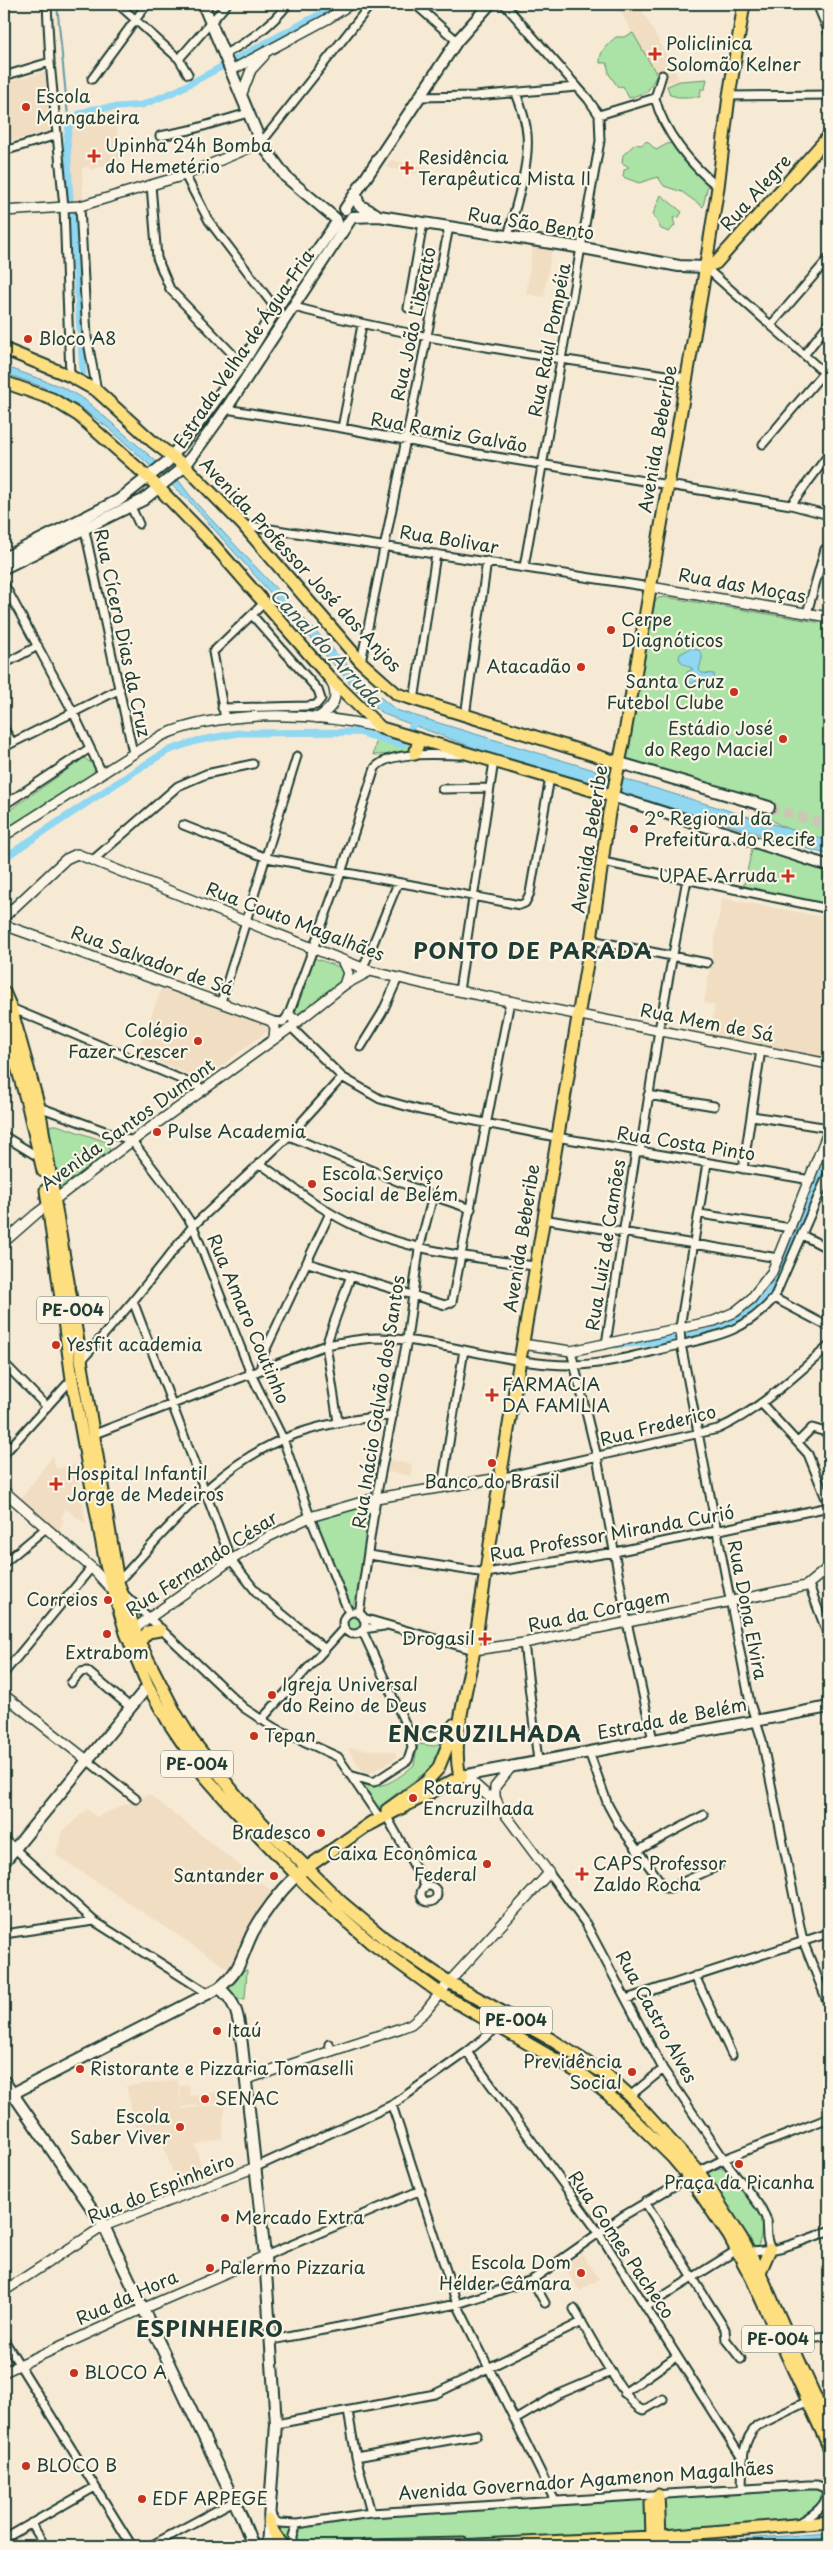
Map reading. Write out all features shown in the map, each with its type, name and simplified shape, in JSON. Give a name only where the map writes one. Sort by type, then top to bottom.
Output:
[{"type":"main road","points":[[203,4],[261,143],[276,166],[310,197],[342,217]]},
{"type":"main road","name":"Estrada Velha de Água Fria","points":[[4,568],[119,500],[170,459],[195,422],[242,364],[276,309],[342,217],[419,97],[457,42],[490,4]]},
{"type":"main road","name":"Avenida Beberibe","points":[[462,1776],[458,1772],[458,1759],[462,1709],[474,1650],[534,1266],[591,940],[613,794],[687,378],[718,187],[729,96],[744,4]]},
{"type":"main road","name":"Rua Alegre","points":[[705,267],[716,263],[829,136]]},
{"type":"main road","points":[[356,195],[359,205],[379,216]]},
{"type":"main road","name":"Rua São Bento","points":[[342,217],[379,216],[583,248],[679,266],[705,267]]},
{"type":"main road","name":"Estrada Velha de Água Fria","points":[[4,558],[32,542],[79,522],[131,507],[163,486],[182,469],[226,409],[294,307],[342,217]]},
{"type":"main road","name":"Avenida Professor José dos Anjos","points":[[4,349],[70,376],[97,391],[244,525],[360,662],[388,688],[414,701],[619,767],[769,808]]},
{"type":"main road","points":[[4,382],[52,399],[152,475],[330,677],[381,728],[470,755],[613,794],[829,866]]},
{"type":"main road","points":[[416,754],[418,740]]},
{"type":"main road","name":"PE-004","points":[[4,992],[11,1008],[39,1107],[72,1379],[106,1565],[117,1588]]},
{"type":"main road","name":"PE-004","points":[[4,1021],[52,1202],[82,1360],[117,1588],[148,1686],[169,1723],[204,1775],[296,1876],[370,1942],[440,1993],[586,2077],[610,2095],[694,2175],[737,2250],[814,2405],[829,2428]]},
{"type":"main road","points":[[139,1642],[148,1632],[160,1630]]},
{"type":"main road","name":"PE-004","points":[[130,1631],[139,1642],[157,1680],[192,1740],[240,1800],[340,1901],[384,1938],[449,1982],[584,2059],[630,2096],[694,2175],[750,2253],[791,2339],[829,2447]]},
{"type":"main road","points":[[4,1862],[148,1686]]},
{"type":"main road","name":"Estrada de Belém","points":[[462,1776],[829,1707]]},
{"type":"main road","name":"Avenida Beberibe","points":[[383,1817],[426,1782],[438,1769],[446,1756],[462,1709]]},
{"type":"main road","points":[[8,2095],[219,1988],[237,1971],[254,1932],[278,1897],[296,1876],[367,1826],[462,1776]]},
{"type":"main road","points":[[219,1988],[229,1996],[237,2010],[247,2079],[265,2256],[276,2424],[267,2546]]},
{"type":"main road","points":[[4,2081],[8,2095],[104,2226],[234,2501],[252,2545]]},
{"type":"main road","points":[[760,2272],[768,2244]]},
{"type":"main road","points":[[654,2496],[656,2536]]},
{"type":"main road","points":[[269,2516],[273,2531],[283,2546]]},
{"type":"main road","points":[[366,2546],[568,2544],[829,2522]]},
{"type":"main road","points":[[457,2546],[475,2544]]},
{"type":"street","points":[[47,4],[50,62],[64,207],[70,376]]},
{"type":"street","points":[[118,4],[179,59],[188,74]]},
{"type":"street","points":[[92,79],[147,4]]},
{"type":"street","points":[[179,59],[211,24],[226,4]]},
{"type":"street","points":[[227,63],[276,19],[288,4]]},
{"type":"street","points":[[227,63],[270,49],[351,4]]},
{"type":"street","points":[[4,211],[80,206],[185,175],[261,143],[372,4]]},
{"type":"street","points":[[416,4],[457,42]]},
{"type":"street","points":[[504,4],[599,115],[655,98]]},
{"type":"street","points":[[817,4],[829,33]]},
{"type":"street","points":[[242,96],[251,70],[270,49]]},
{"type":"street","points":[[4,76],[50,62]]},
{"type":"street","points":[[662,75],[655,98],[659,112],[679,144],[703,174],[718,187]]},
{"type":"street","points":[[419,97],[516,93],[577,87]]},
{"type":"street","points":[[508,237],[526,151],[524,117],[516,93]]},
{"type":"street","points":[[729,96],[829,95]]},
{"type":"street","points":[[160,136],[190,130],[248,113]]},
{"type":"street","name":"Rua Raul Pompéia","points":[[524,567],[560,358],[583,248],[600,141],[599,115]]},
{"type":"street","points":[[4,150],[57,134]]},
{"type":"street","points":[[185,175],[209,221],[276,309]]},
{"type":"street","points":[[151,185],[157,258],[170,289],[242,364]]},
{"type":"street","points":[[80,206],[87,337],[97,391]]},
{"type":"street","points":[[408,308],[423,223]]},
{"type":"street","name":"Rua João Liberato","points":[[360,662],[405,440],[428,338],[449,227]]},
{"type":"street","points":[[772,324],[829,258]]},
{"type":"street","points":[[705,267],[772,324],[804,356],[827,375],[763,444]]},
{"type":"street","points":[[294,307],[362,325],[428,338],[687,378]]},
{"type":"street","points":[[804,356],[829,323]]},
{"type":"street","points":[[342,428],[362,325]]},
{"type":"street","name":"Rua Ramiz Galvão","points":[[226,409],[543,465],[791,505],[829,515]]},
{"type":"street","points":[[791,505],[829,454]]},
{"type":"street","points":[[131,507],[139,524]]},
{"type":"street","name":"Rua Cícero Dias da Cruz","points":[[79,522],[120,689],[133,753]]},
{"type":"street","name":"Rua Bolivar","points":[[244,525],[650,587]]},
{"type":"street","points":[[807,613],[824,549]]},
{"type":"street","points":[[414,701],[436,554]]},
{"type":"street","points":[[465,716],[486,561]]},
{"type":"street","points":[[4,584],[73,712],[102,773]]},
{"type":"street","name":"Rua das Moças","points":[[650,587],[829,618]]},
{"type":"street","points":[[225,719],[213,652],[264,603]]},
{"type":"street","points":[[222,708],[307,706],[316,705],[321,699],[318,690],[252,615]]},
{"type":"street","points":[[4,664],[38,646]]},
{"type":"street","points":[[316,718],[326,712],[335,702],[336,693],[330,677]]},
{"type":"street","points":[[4,747],[120,689]]},
{"type":"street","points":[[5,832],[133,753],[175,730],[225,719],[316,718],[355,722],[381,728]]},
{"type":"street","points":[[4,729],[12,742]]},
{"type":"street","points":[[4,805],[90,748]]},
{"type":"street","points":[[271,1022],[283,1022],[289,1014],[341,873],[375,768],[381,762],[416,754],[470,755]]},
{"type":"street","points":[[221,1002],[297,756]]},
{"type":"street","points":[[459,992],[494,761]]},
{"type":"street","points":[[94,860],[178,786],[206,774],[253,764]]},
{"type":"street","points":[[183,825],[267,858],[472,898],[520,905],[525,903],[530,894],[550,776]]},
{"type":"street","points":[[442,789],[490,788]]},
{"type":"street","name":"Rua Couto Magalhães","points":[[4,917],[66,859],[77,854],[366,970],[459,992],[577,1014]]},
{"type":"street","points":[[603,862],[829,909]]},
{"type":"street","name":"Rua Luiz de Camões","points":[[606,1344],[659,1030],[688,879]]},
{"type":"street","points":[[366,970],[398,883]]},
{"type":"street","name":"Rua Salvador de Sá","points":[[4,925],[221,1002],[271,1022]]},
{"type":"street","points":[[591,940],[707,963]]},
{"type":"street","points":[[341,959],[345,963],[348,974],[344,985]]},
{"type":"street","name":"Avenida Santos Dumont","points":[[5,1240],[132,1141],[291,1027],[366,970]]},
{"type":"street","points":[[360,1047],[382,1013],[398,978]]},
{"type":"street","points":[[308,1263],[350,1278],[448,1305],[453,1297],[460,1255],[471,1209],[510,1001]]},
{"type":"street","points":[[11,1008],[204,1089]]},
{"type":"street","points":[[289,1014],[292,1018],[300,1020]]},
{"type":"street","name":"Rua Mem de Sá","points":[[577,1014],[829,1064]]},
{"type":"street","points":[[271,1022],[275,1027],[274,1038]]},
{"type":"street","points":[[291,1027],[342,1077],[380,1099],[420,1110],[556,1137]]},
{"type":"street","points":[[743,1169],[761,1050]]},
{"type":"street","points":[[82,1360],[133,1301],[193,1226],[289,1136],[342,1077]]},
{"type":"street","points":[[648,1095],[714,1106]]},
{"type":"street","points":[[39,1107],[132,1141]]},
{"type":"street","points":[[92,1435],[326,1345],[357,1339],[407,1340],[520,1359],[575,1364],[681,1336],[734,1312],[763,1285],[778,1258],[811,1180],[829,1129],[752,1116]]},
{"type":"street","points":[[4,1136],[40,1158]]},
{"type":"street","points":[[289,1136],[433,1196],[471,1209]]},
{"type":"street","name":"Rua Costa Pinto","points":[[556,1137],[811,1180]]},
{"type":"street","points":[[20,1146],[28,1146],[36,1138]]},
{"type":"street","name":"Rua Amaro Coutinho","points":[[132,1141],[168,1188],[193,1226],[251,1374],[282,1439],[310,1517],[350,1613]]},
{"type":"street","points":[[259,1163],[330,1213],[378,1236],[419,1249],[534,1266]]},
{"type":"street","name":"Rua Dona Elvira","points":[[707,1163],[700,1214],[693,1246],[681,1336],[750,1702],[756,1720],[803,1941],[829,2006]]},
{"type":"street","points":[[522,1344],[572,1352],[606,1344],[735,1330],[760,1314],[774,1298],[827,1184],[829,1172]]},
{"type":"street","name":"Rua Inácio Galvão dos Santos","points":[[361,1616],[376,1498],[407,1340],[411,1296],[419,1249],[433,1196]]},
{"type":"street","points":[[260,1370],[264,1353],[330,1213]]},
{"type":"street","points":[[700,1214],[790,1228]]},
{"type":"street","points":[[542,1219],[693,1246],[778,1258]]},
{"type":"street","points":[[802,1235],[829,1249]]},
{"type":"street","points":[[338,1422],[326,1345],[350,1278]]},
{"type":"street","points":[[774,1298],[829,1327]]},
{"type":"street","points":[[133,1301],[231,1560],[258,1594],[325,1649]]},
{"type":"street","name":"Rua Frederico","points":[[500,1478],[597,1457],[729,1424],[761,1403],[829,1346]]},
{"type":"street","points":[[442,1486],[464,1350]]},
{"type":"street","points":[[572,1352],[597,1457],[627,1622],[653,1740]]},
{"type":"street","points":[[4,1363],[47,1407]]},
{"type":"street","points":[[4,1454],[72,1379]]},
{"type":"street","points":[[761,1403],[808,1454],[829,1506]]},
{"type":"street","points":[[117,1588],[204,1492],[232,1467],[282,1439],[338,1422],[393,1415]]},
{"type":"street","points":[[798,1442],[812,1428],[829,1433]]},
{"type":"street","name":"Rua Fernando César","points":[[130,1631],[231,1560],[276,1532],[310,1517],[376,1498],[500,1478]]},
{"type":"street","points":[[4,1491],[92,1569],[117,1588],[244,1708],[260,1720],[329,1752],[341,1760],[383,1817],[426,1887]]},
{"type":"street","points":[[362,1501],[374,1511]]},
{"type":"street","name":"Rua Professor Miranda Curió","points":[[369,1555],[486,1573],[615,1552],[829,1506]]},
{"type":"street","points":[[4,1563],[46,1528]]},
{"type":"street","points":[[4,1673],[92,1569],[106,1565]]},
{"type":"street","points":[[829,1567],[809,1585],[829,1638]]},
{"type":"street","name":"Rua da Coragem","points":[[474,1650],[524,1643],[809,1585]]},
{"type":"street","points":[[387,1625],[362,1629],[353,1634],[344,1628],[343,1621],[350,1613],[474,1650]]},
{"type":"street","points":[[352,1776],[374,1782],[408,1760],[412,1748],[409,1732],[362,1629],[361,1616]]},
{"type":"street","points":[[260,1720],[344,1628]]},
{"type":"street","points":[[524,1643],[538,1761]]},
{"type":"street","points":[[70,1683],[81,1672],[87,1671],[130,1707]]},
{"type":"street","points":[[4,1697],[136,1799]]},
{"type":"street","points":[[409,1732],[424,1736],[440,1735],[449,1729],[462,1709]]},
{"type":"street","points":[[589,1752],[608,1805],[619,1825],[665,1888],[670,1888],[718,1866]]},
{"type":"street","points":[[499,1806],[495,1797],[495,1787],[513,1765]]},
{"type":"street","name":"Rua Castro Alves","points":[[462,1776],[471,1781],[499,1806],[586,1924],[663,2069],[724,2159],[761,2208],[766,2218],[768,2244]]},
{"type":"street","points":[[637,1851],[704,1814]]},
{"type":"street","points":[[4,1841],[94,1921],[209,1994]]},
{"type":"street","points":[[247,2079],[331,2048],[412,2024],[425,2012],[449,1982],[549,1873]]},
{"type":"street","points":[[4,1934],[94,1921]]},
{"type":"street","points":[[626,1999],[829,1933]]},
{"type":"street","points":[[695,1976],[732,2055]]},
{"type":"street","points":[[256,2168],[392,2105],[467,2052],[499,2026]]},
{"type":"street","name":"Rua Gomes Pacheco","points":[[467,2052],[599,2233],[743,2460]]},
{"type":"street","points":[[630,2096],[663,2069]]},
{"type":"street","points":[[392,2105],[457,2304],[555,2501]]},
{"type":"street","points":[[272,2340],[457,2304],[532,2280],[645,2202],[694,2175],[724,2159],[829,2118]]},
{"type":"street","name":"Rua do Espinheiro","points":[[4,2291],[104,2226],[256,2168]]},
{"type":"street","points":[[265,2256],[421,2190]]},
{"type":"street","points":[[645,2202],[725,2329],[726,2340],[741,2359]]},
{"type":"street","points":[[646,2307],[737,2250],[750,2253],[768,2244],[787,2246],[829,2231]]},
{"type":"street","points":[[768,2244],[787,2246]]},
{"type":"street","name":"Rua da Hora","points":[[4,2372],[18,2364],[265,2256]]},
{"type":"street","points":[[532,2280],[545,2303]]},
{"type":"street","points":[[574,2309],[610,2372],[636,2408],[641,2410],[663,2399]]},
{"type":"street","points":[[276,2424],[435,2394],[582,2322]]},
{"type":"street","points":[[791,2339],[829,2336]]},
{"type":"street","points":[[4,2340],[132,2546]]},
{"type":"street","points":[[624,2393],[677,2356]]},
{"type":"street","points":[[515,2420],[557,2395],[610,2372]]},
{"type":"street","points":[[742,2489],[743,2460],[747,2438],[757,2426],[814,2405]]},
{"type":"street","points":[[348,2411],[356,2457],[371,2513]]},
{"type":"street","points":[[356,2457],[477,2435]]},
{"type":"street","name":"Avenida Governador Agamenon Magalhães","points":[[269,2516],[280,2523],[297,2524],[371,2513],[742,2489],[817,2485],[825,2488],[827,2496],[823,2505],[796,2525]]},
{"type":"street","points":[[4,2539],[95,2487]]},
{"type":"street","points":[[150,2546],[234,2501]]},
{"type":"street","points":[[31,2523],[45,2546]]},
{"type":"street","points":[[293,2546],[292,2536],[297,2524]]},
{"type":"shaded area","name":"Policlinica Solomão Kelner","points":[[616,4],[639,4],[680,81],[661,83]]},
{"type":"shaded area","name":"Escola Mangabeira","points":[[45,72],[49,131],[4,143],[4,83]]},
{"type":"shaded area","name":"Upinha 24h Bomba do Hemetério","points":[[114,109],[121,162],[90,170],[89,166],[82,169],[83,200],[72,200],[68,150],[71,126],[81,115],[88,112]]},
{"type":"shaded area","name":"Residência Terapêutica Mista II","points":[[391,160],[427,168],[426,176],[386,167]]},
{"type":"shaded area","points":[[533,245],[552,247],[544,297],[526,294]]},
{"type":"shaded area","points":[[722,898],[829,918],[829,1061],[709,1037],[715,1006],[704,1003]]},
{"type":"shaded area","name":"Colégio Fazer Crescer","points":[[161,989],[261,1022],[270,1029],[203,1080],[137,1053]]},
{"type":"shaded area","name":"Hospital Infantil Jorge de Medeiros","points":[[53,1455],[56,1469],[76,1464],[86,1524],[66,1509],[61,1518],[64,1520],[58,1532],[21,1499]]},
{"type":"shaded area","points":[[390,1460],[412,1464],[411,1476],[388,1472]]},
{"type":"shaded area","points":[[348,1748],[396,1752],[396,1759],[370,1773],[361,1770]]},
{"type":"shaded area","points":[[149,1794],[275,1893],[233,1972],[56,1855],[63,1831],[87,1809],[96,1817]]},
{"type":"shaded area","name":"Escola Saber Viver","points":[[178,2080],[182,2109],[225,2104],[222,2138],[195,2145],[204,2174],[177,2184],[162,2142],[140,2143],[126,2086]]},
{"type":"shaded area","name":"SENAC","points":[[189,2085],[190,2096],[225,2091],[228,2092],[229,2102],[182,2107],[180,2086]]},
{"type":"shaded area","name":"Escola Dom Hélder Câmara","points":[[582,2254],[599,2279],[580,2291],[563,2266]]},
{"type":"green space","points":[[633,33],[657,75],[647,92],[629,98],[623,86],[618,87],[609,74],[607,63],[600,63],[600,59],[605,48],[616,37],[624,37]]},
{"type":"green space","points":[[707,79],[705,89],[701,89],[700,97],[670,95],[667,86],[680,81]]},
{"type":"green space","points":[[647,141],[656,150],[673,143],[698,170],[708,184],[703,207],[682,192],[664,186],[658,177],[639,183],[623,177],[624,170],[629,167],[622,163],[623,155],[635,144],[641,145]]},
{"type":"green space","points":[[661,195],[682,212],[679,217],[673,218],[675,225],[669,232],[661,229],[653,214]]},
{"type":"green space","name":"Santa Cruz Futebol Clube","points":[[665,597],[829,624],[829,844],[795,832],[771,820],[763,814],[770,806],[626,761],[654,603],[658,598]]},
{"type":"green space","points":[[378,733],[413,743],[411,754],[373,755]]},
{"type":"green space","points":[[84,758],[93,764],[95,769],[92,775],[13,826],[8,824],[4,818],[7,812]]},
{"type":"green space","points":[[753,845],[829,869],[829,906],[743,889]]},
{"type":"green space","points":[[314,958],[339,967],[344,975],[343,981],[295,1016],[292,1015],[312,959]]},
{"type":"green space","points":[[51,1125],[57,1125],[107,1142],[110,1151],[63,1186],[58,1187],[56,1185],[48,1130]]},
{"type":"green space","points":[[355,1508],[367,1511],[371,1517],[357,1592],[352,1608],[316,1522],[317,1519]]},
{"type":"green space","points":[[350,1613],[358,1613],[364,1619],[364,1627],[358,1633],[350,1633],[344,1627],[344,1619]]},
{"type":"green space","points":[[448,1739],[434,1766],[376,1809],[359,1783],[374,1786],[389,1783],[414,1765],[418,1744],[434,1746]]},
{"type":"green space","points":[[241,1970],[247,1970],[245,1999],[234,1999],[219,1988]]},
{"type":"green space","points":[[720,2168],[736,2180],[760,2214],[760,2242],[756,2249],[753,2249],[707,2178],[709,2172]]},
{"type":"green space","points":[[829,2485],[829,2522],[366,2546],[267,2546],[269,2520],[279,2523],[371,2515],[813,2488]]},
{"type":"water","name":"Canal do Arruda","points":[[4,366],[62,387],[84,399],[179,481],[195,502],[368,687],[396,710],[829,841],[829,855],[491,754],[386,715],[367,702],[189,501],[111,430],[80,407],[43,387],[4,373]]},
{"type":"water","points":[[691,648],[696,649],[702,655],[699,670],[702,673],[714,674],[714,680],[711,684],[703,684],[700,679],[691,684],[685,680],[687,672],[693,669],[682,663],[679,658],[680,654]]},
{"type":"water","points":[[829,2533],[829,2546],[638,2546]]},
{"type":"waterway","points":[[57,4],[69,127]]},
{"type":"waterway","points":[[70,201],[67,138],[69,127],[79,114],[93,109],[142,105],[176,91],[339,4]]},
{"type":"waterway","points":[[72,213],[83,373]]},
{"type":"waterway","points":[[4,858],[167,751],[196,741],[238,733],[358,732],[402,745],[415,721]]},
{"type":"waterway","points":[[614,1345],[682,1338],[716,1330],[745,1316],[764,1298],[774,1285],[829,1158]]},
{"type":"tunnel","points":[[769,807],[829,826]]},
{"type":"place","name":"Policlinica Solomão Kelner","points":[[655,54]]},
{"type":"place","name":"Escola Mangabeira","points":[[26,107]]},
{"type":"place","name":"Upinha 24h Bomba do Hemetério","points":[[94,156]]},
{"type":"place","name":"Residência Terapêutica Mista II","points":[[407,168]]},
{"type":"place","name":"Bloco A8","points":[[28,339]]},
{"type":"place","name":"Cerpe Diagnóticos","points":[[611,630]]},
{"type":"place","name":"Atacadão","points":[[581,667]]},
{"type":"place","name":"Santa Cruz Futebol Clube","points":[[734,692]]},
{"type":"place","name":"Estádio José do Rego Maciel","points":[[783,739]]},
{"type":"place","name":"2° Regional da Prefeitura do Recife","points":[[634,829]]},
{"type":"place","name":"UPAE Arruda","points":[[788,876]]},
{"type":"place","name":"Colégio Fazer Crescer","points":[[198,1041]]},
{"type":"place","name":"Pulse Academia","points":[[157,1132]]},
{"type":"place","name":"Escola Serviço Social de Belém","points":[[312,1184]]},
{"type":"place","name":"Yesfit academia","points":[[56,1345]]},
{"type":"place","name":"FARMACIA DA FAMILIA","points":[[492,1395]]},
{"type":"place","name":"Banco do Brasil","points":[[492,1463]]},
{"type":"place","name":"Hospital Infantil Jorge de Medeiros","points":[[56,1484]]},
{"type":"place","name":"Correios","points":[[108,1600]]},
{"type":"place","name":"Extrabom","points":[[107,1634]]},
{"type":"place","name":"Drogasil","points":[[485,1639]]},
{"type":"place","name":"Igreja Universal do Reino de Deus","points":[[272,1695]]},
{"type":"place","name":"Tepan","points":[[254,1736]]},
{"type":"place","name":"Rotary Encruzilhada","points":[[413,1798]]},
{"type":"place","name":"Bradesco","points":[[321,1833]]},
{"type":"place","name":"Caixa Econômica Federal","points":[[487,1864]]},
{"type":"place","name":"CAPS Professor Zaldo Rocha","points":[[582,1874]]},
{"type":"place","name":"Santander","points":[[274,1876]]},
{"type":"place","name":"Itaú","points":[[217,2031]]},
{"type":"place","name":"Ristorante e Pizzaria Tomaselli","points":[[80,2069]]},
{"type":"place","name":"Previdência Social","points":[[632,2072]]},
{"type":"place","name":"SENAC","points":[[205,2099]]},
{"type":"place","name":"Escola Saber Viver","points":[[180,2127]]},
{"type":"place","name":"Praça da Picanha","points":[[739,2164]]},
{"type":"place","name":"Mercado Extra","points":[[225,2218]]},
{"type":"place","name":"Palermo Pizzaria","points":[[210,2268]]},
{"type":"place","name":"Escola Dom Hélder Câmara","points":[[581,2273]]},
{"type":"place","name":"BLOCO A","points":[[74,2373]]},
{"type":"place","name":"BLOCO B","points":[[26,2466]]},
{"type":"place","name":"EDF ARPEGE","points":[[142,2499]]},
{"type":"district","name":"PONTO DE PARADA","points":[[533,951]]},
{"type":"district","name":"ENCRUZILHADA","points":[[485,1734]]},
{"type":"district","name":"ESPINHEIRO","points":[[210,2329]]}]
